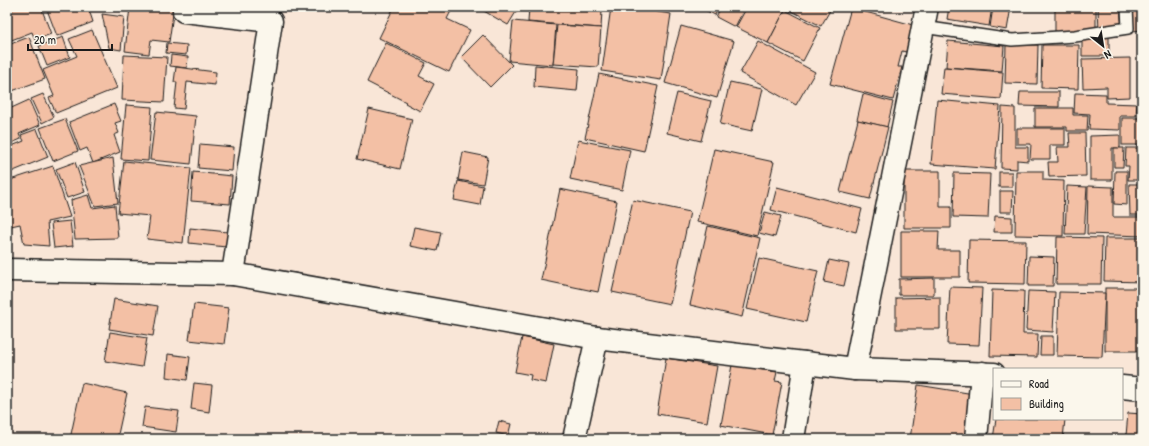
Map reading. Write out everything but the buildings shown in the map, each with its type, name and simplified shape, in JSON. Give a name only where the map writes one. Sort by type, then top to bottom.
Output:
[{"type":"street","points":[[184,11],[271,21],[233,274]]},
{"type":"street","points":[[854,369],[925,17]]},
{"type":"street","points":[[7,270],[233,274],[597,338],[854,369],[988,373],[976,439]]},
{"type":"street","points":[[574,439],[597,338]]},
{"type":"street","points":[[793,439],[804,363]]},
{"type":"street","points":[[1123,387],[1142,389]]},
{"type":"lane","points":[[925,17],[1012,40],[1075,36],[1128,28],[1127,7]]}]
